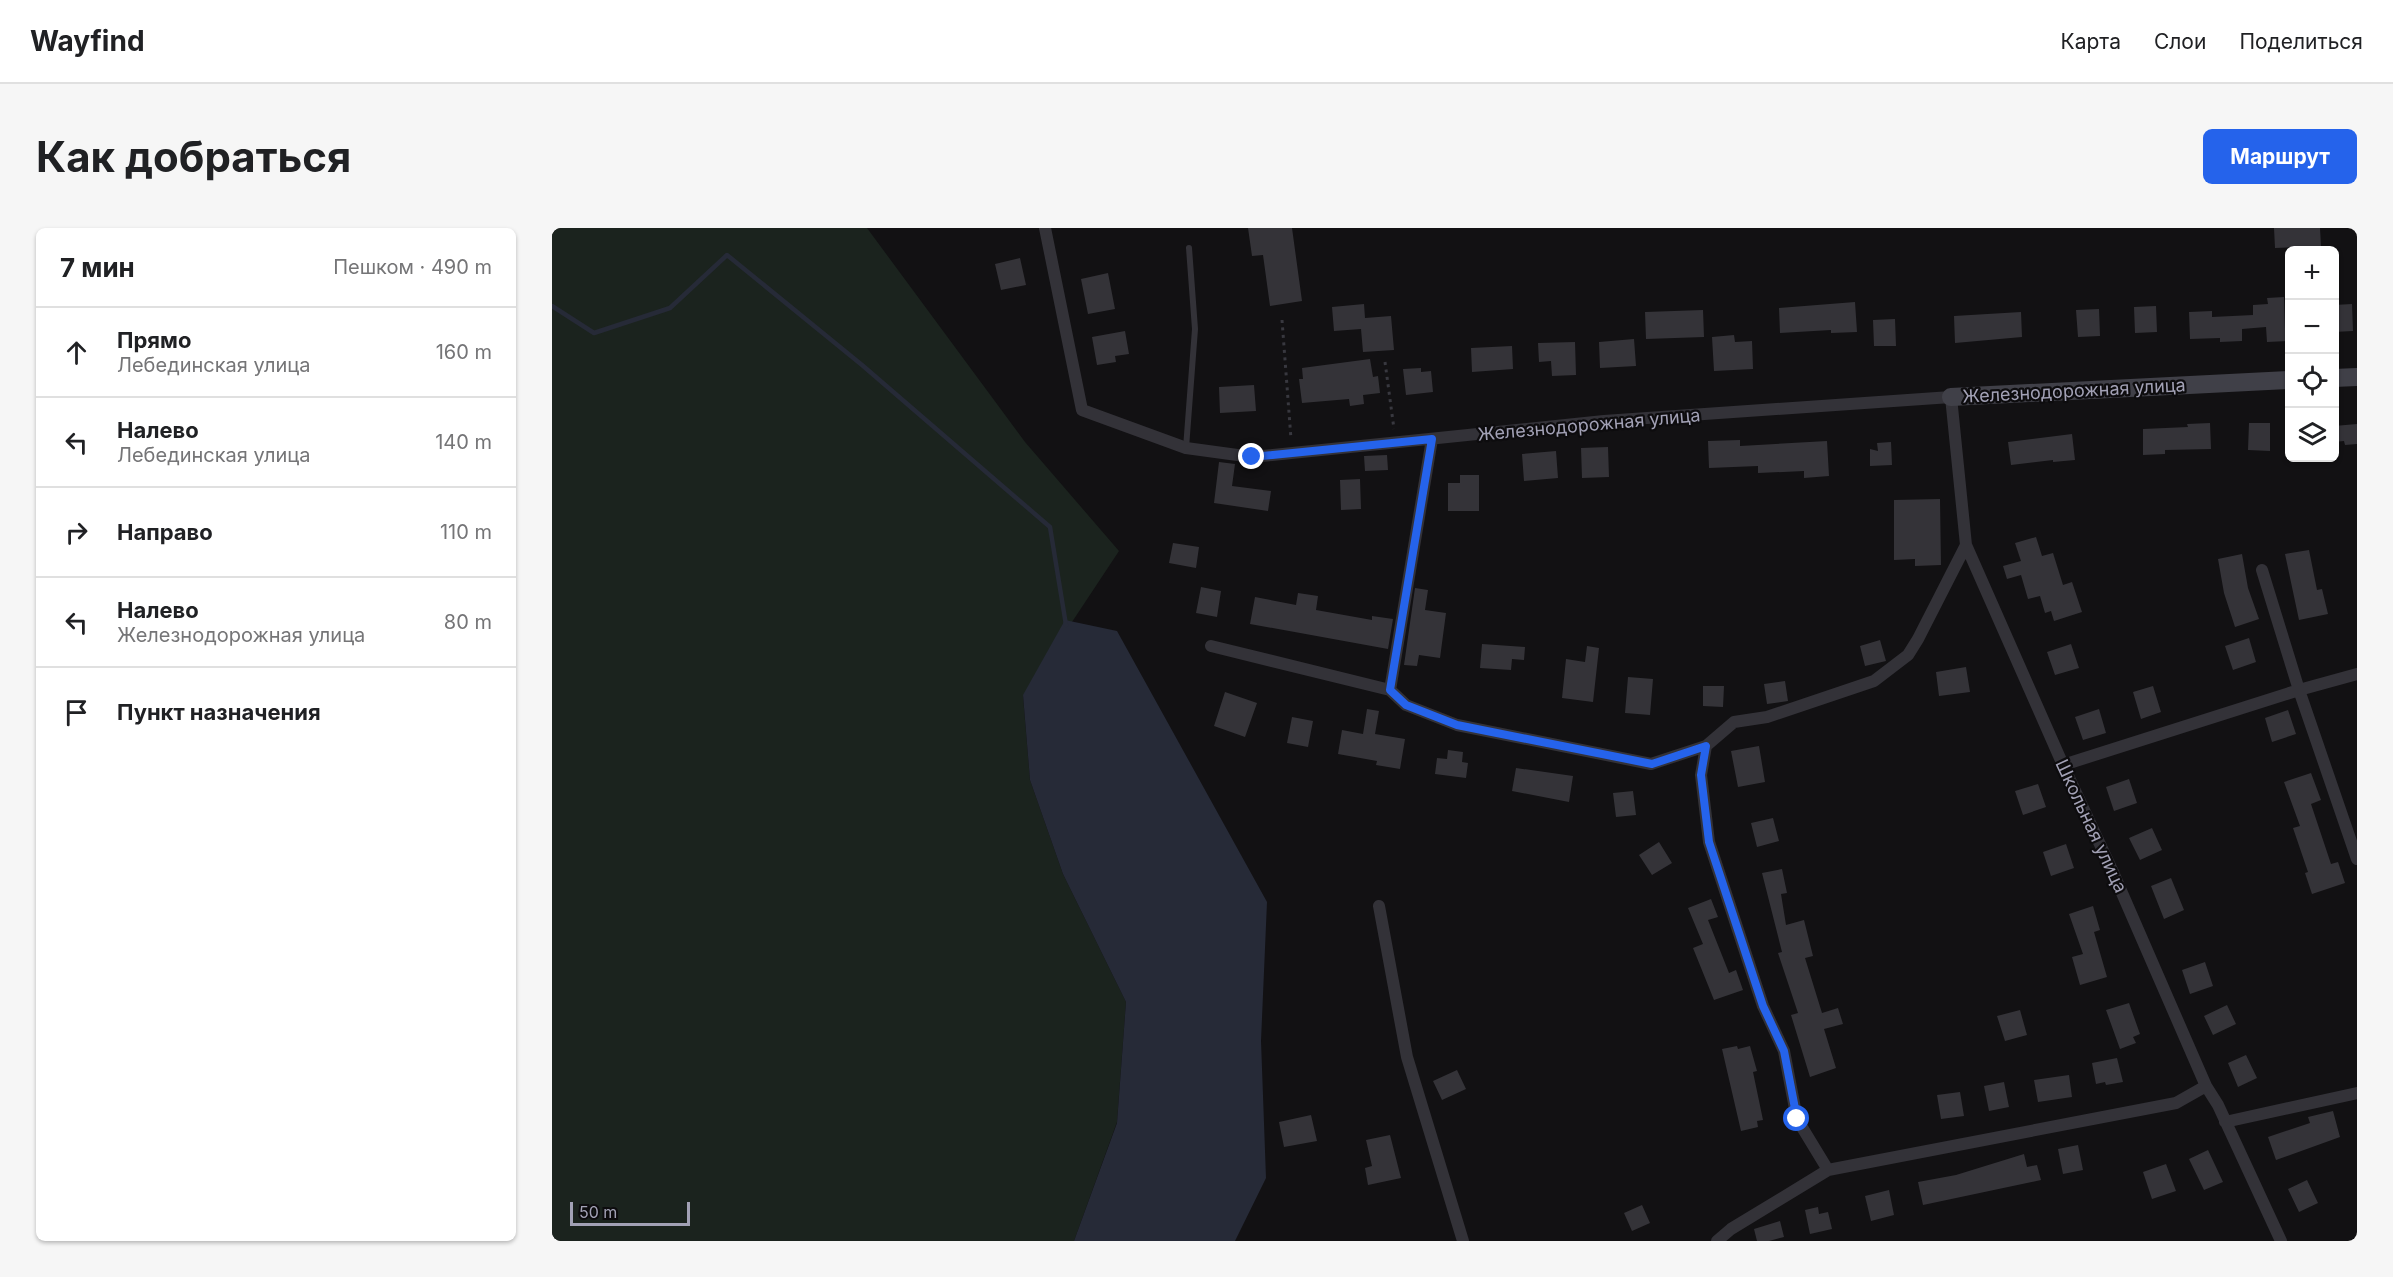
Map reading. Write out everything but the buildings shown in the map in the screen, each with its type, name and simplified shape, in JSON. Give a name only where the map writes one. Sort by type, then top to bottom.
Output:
[{"type":"street","name":"Железнодорожная улица","points":[[1045,228],[1082,410],[1186,448],[1252,457],[1604,421],[1951,398],[2285,380]]},
{"type":"street","points":[[2339,378],[2357,377]]},
{"type":"street","name":"Школьная улица","points":[[1951,398],[1966,545],[2206,1086],[2281,1241]]},
{"type":"street","points":[[1390,690],[1432,439]]},
{"type":"street","points":[[1211,646],[1390,690],[1406,705],[1457,725],[1652,764],[1706,746],[1734,722],[1767,717],[1874,681],[1908,655],[1966,545]]},
{"type":"street","points":[[2262,570],[2299,690],[2357,859]]},
{"type":"street","points":[[2063,765],[2299,690],[2357,674]]},
{"type":"street","points":[[1706,746],[1701,775],[1709,842],[1763,1006],[1784,1051],[1797,1119],[1828,1170]]},
{"type":"street","points":[[1379,906],[1407,1057],[1462,1241]]},
{"type":"street","points":[[1717,1241],[1731,1229],[1828,1170],[2176,1103],[2206,1086]]},
{"type":"street","points":[[2225,1122],[2357,1093]]},
{"type":"lane","points":[[1186,448],[1195,328],[1189,248]]},
{"type":"path","points":[[1282,320],[1292,453]]},
{"type":"path","points":[[1385,362],[1396,442]]},
{"type":"shaded area","points":[[552,228],[867,228],[1025,442],[1119,551],[1023,696],[1030,780],[1063,874],[1126,1002],[1117,1122],[1074,1241],[552,1241]]},
{"type":"water","points":[[1065,620],[1117,631],[1267,902],[1261,1041],[1266,1178],[1235,1241],[1074,1241],[1117,1123],[1126,1002],[1063,874],[1030,780],[1023,695]]},
{"type":"waterway","points":[[552,306],[594,333],[670,308],[727,255],[862,365],[1050,527],[1066,625]]},
{"type":"route","points":[[1252,457],[1432,439],[1390,690],[1406,705],[1457,725],[1652,764],[1706,746],[1701,775],[1709,842],[1763,1006],[1784,1051],[1797,1119]]}]
